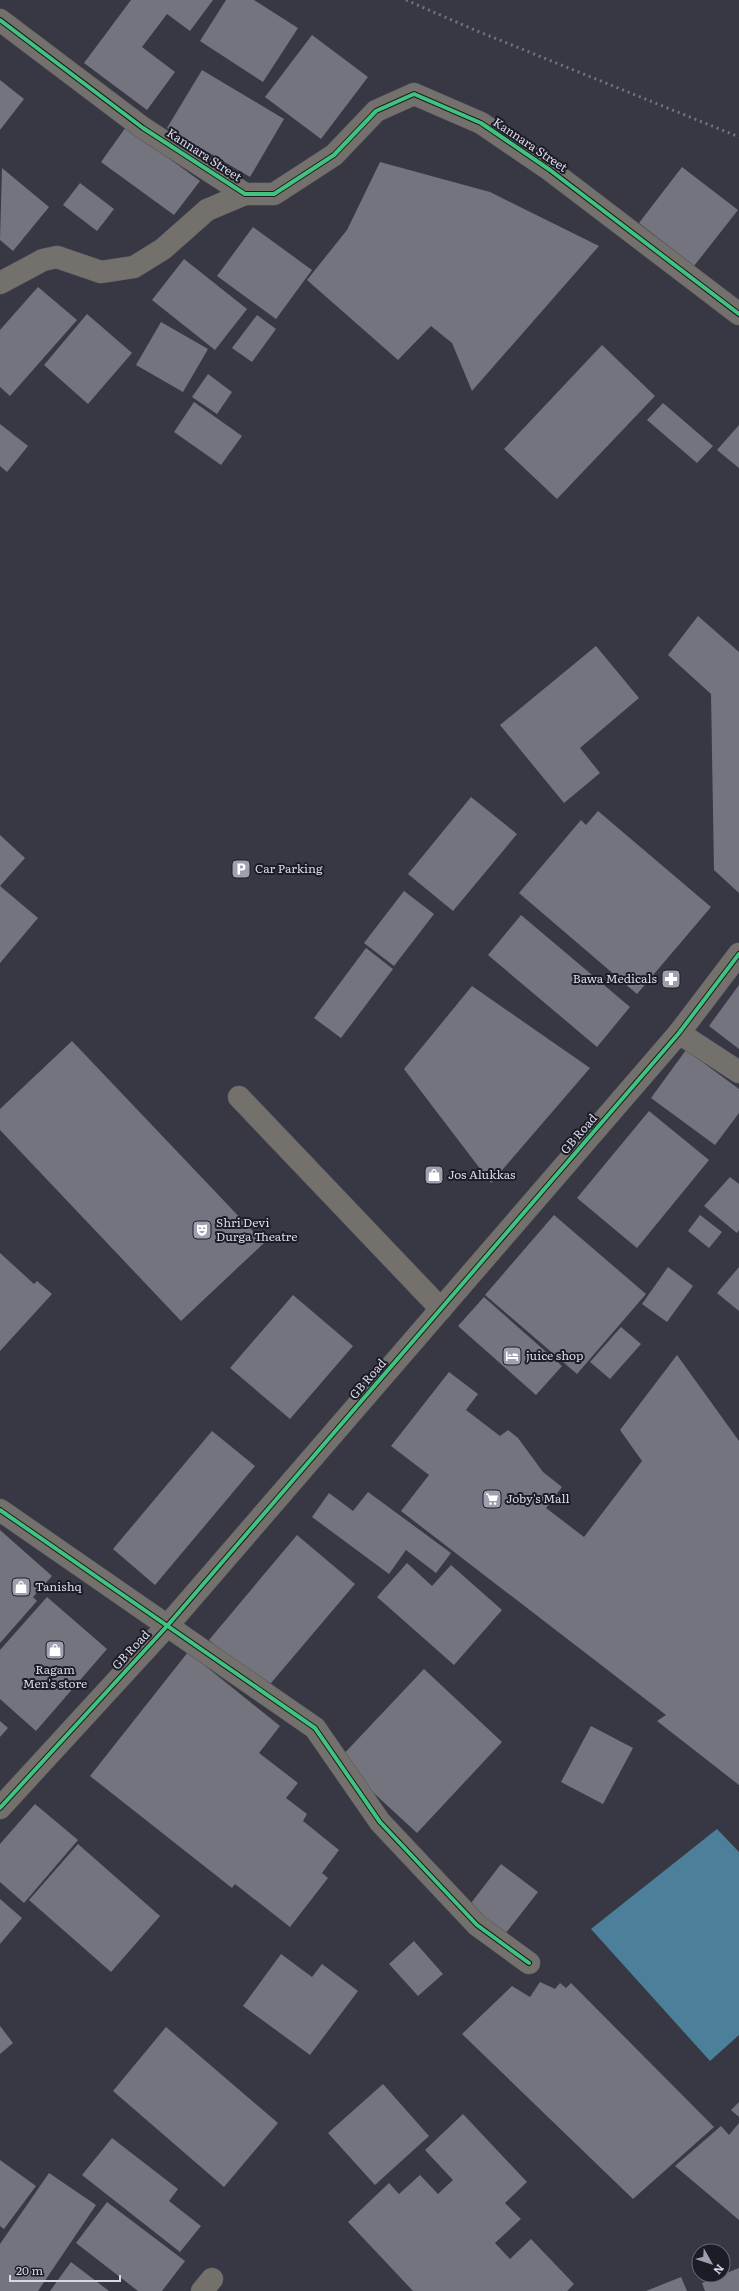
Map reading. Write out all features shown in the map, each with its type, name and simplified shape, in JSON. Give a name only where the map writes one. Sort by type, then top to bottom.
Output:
[{"type":"street","name":"Kannara Street","points":[[0,20],[143,128],[245,194]]},
{"type":"street","name":"Kannara Street","points":[[0,283],[43,260],[57,257],[101,272],[134,267],[163,249],[207,210],[245,194],[274,194],[334,155],[376,111],[414,94],[481,123],[550,170],[739,314]]},
{"type":"street","name":"GB Road","points":[[0,1808],[168,1625],[679,1033],[739,954]]},
{"type":"street","points":[[679,1033],[739,1072]]},
{"type":"street","points":[[239,1097],[441,1309]]},
{"type":"street","points":[[0,1510],[315,1728],[380,1822],[477,1926],[529,1963]]},
{"type":"water","points":[[717,1829],[739,1852],[739,2035],[710,2061],[591,1929]]},
{"type":"building","points":[[131,0],[213,0],[190,31],[167,14],[142,47],[175,72],[147,110],[84,63]]},
{"type":"building","points":[[226,0],[254,0],[298,28],[263,82],[200,41]]},
{"type":"building","points":[[312,35],[368,77],[321,139],[265,97]]},
{"type":"building","points":[[202,70],[284,119],[250,177],[167,128]]},
{"type":"building","points":[[0,80],[24,99],[0,130]]},
{"type":"building","points":[[126,127],[200,181],[174,215],[101,162]]},
{"type":"building","points":[[380,162],[490,192],[599,246],[472,391],[452,343],[431,326],[398,360],[307,280],[347,230]]},
{"type":"building","points":[[682,167],[738,210],[694,266],[639,223]]},
{"type":"building","points":[[2,168],[49,207],[13,251],[0,240]]},
{"type":"building","points":[[80,183],[114,209],[97,231],[63,205]]},
{"type":"building","points":[[253,227],[312,270],[276,319],[217,276]]},
{"type":"building","points":[[184,259],[247,309],[215,350],[152,300]]},
{"type":"building","points":[[38,287],[77,320],[10,396],[0,387],[0,330]]},
{"type":"building","points":[[87,314],[132,353],[88,404],[44,365]]},
{"type":"building","points":[[257,315],[276,329],[252,362],[232,348]]},
{"type":"building","points":[[161,322],[208,349],[183,392],[136,365]]},
{"type":"building","points":[[602,345],[655,396],[557,499],[504,449]]},
{"type":"building","points":[[208,374],[232,392],[217,414],[192,397]]},
{"type":"building","points":[[194,402],[242,436],[221,465],[174,432]]},
{"type":"building","points":[[663,403],[713,446],[697,463],[647,420]]},
{"type":"building","points":[[0,424],[28,446],[7,472],[0,466]]},
{"type":"building","points":[[739,425],[739,468],[717,450]]},
{"type":"building","points":[[698,616],[739,652],[739,893],[714,870],[711,694],[668,655]]},
{"type":"building","points":[[596,646],[639,698],[580,748],[600,773],[564,803],[500,725]]},
{"type":"building","points":[[471,797],[517,834],[453,911],[408,874]]},
{"type":"building","points":[[598,811],[711,907],[637,994],[519,893],[581,820],[586,825]]},
{"type":"building","points":[[0,835],[25,858],[0,886]]},
{"type":"building","points":[[0,886],[38,918],[0,963]]},
{"type":"building","points":[[404,891],[434,914],[394,966],[364,943]]},
{"type":"building","points":[[521,915],[630,1007],[597,1047],[488,955]]},
{"type":"building","points":[[366,948],[393,969],[341,1038],[314,1018]]},
{"type":"building","points":[[739,985],[739,1049],[709,1026]]},
{"type":"building","points":[[472,986],[590,1068],[491,1183],[404,1069]]},
{"type":"building","points":[[72,1041],[264,1243],[181,1321],[0,1130],[0,1109]]},
{"type":"building","points":[[686,1050],[739,1089],[739,1113],[715,1145],[651,1098]]},
{"type":"building","points":[[649,1111],[709,1160],[637,1248],[577,1198]]},
{"type":"building","points":[[730,1177],[739,1184],[739,1230],[737,1233],[704,1206]]},
{"type":"building","points":[[554,1215],[646,1294],[577,1374],[485,1295]]},
{"type":"building","points":[[700,1215],[722,1232],[709,1248],[688,1231]]},
{"type":"building","points":[[0,1253],[34,1284],[37,1281],[52,1294],[0,1351]]},
{"type":"building","points":[[668,1267],[693,1286],[667,1322],[642,1304]]},
{"type":"building","points":[[739,1267],[739,1311],[717,1293]]},
{"type":"building","points":[[293,1295],[353,1346],[290,1419],[230,1368]]},
{"type":"building","points":[[484,1297],[562,1366],[536,1395],[458,1326]]},
{"type":"building","points":[[621,1327],[641,1344],[610,1379],[590,1362]]},
{"type":"building","points":[[677,1355],[739,1441],[739,1785],[657,1721],[666,1715],[401,1511],[429,1475],[391,1446],[449,1372],[478,1394],[466,1410],[500,1436],[508,1430],[518,1438],[543,1472],[562,1487],[546,1508],[584,1537],[642,1461],[620,1430]]},
{"type":"building","points":[[212,1431],[255,1466],[155,1585],[113,1549]]},
{"type":"building","points":[[368,1492],[451,1553],[436,1573],[406,1550],[389,1574],[312,1517],[329,1493],[353,1511]]},
{"type":"building","name":"Tanishq","points":[[0,1530],[52,1576],[33,1597],[37,1601],[0,1643]]},
{"type":"building","points":[[297,1535],[355,1584],[266,1689],[209,1640]]},
{"type":"building","points":[[407,1563],[432,1586],[451,1565],[502,1610],[454,1665],[377,1597]]},
{"type":"building","points":[[47,1597],[107,1649],[36,1731],[0,1699],[0,1650]]},
{"type":"building","points":[[188,1652],[280,1726],[259,1753],[298,1783],[286,1798],[307,1814],[303,1821],[339,1850],[322,1873],[328,1878],[290,1927],[235,1884],[232,1888],[90,1776]]},
{"type":"building","points":[[424,1669],[502,1742],[417,1833],[338,1760]]},
{"type":"building","points":[[0,1721],[8,1728],[0,1737]]},
{"type":"building","points":[[591,1726],[633,1748],[603,1804],[561,1782]]},
{"type":"building","points":[[35,1804],[78,1840],[24,1903],[0,1882],[0,1844]]},
{"type":"building","points":[[78,1844],[160,1916],[111,1972],[29,1900]]},
{"type":"building","points":[[501,1864],[538,1892],[505,1934],[468,1907]]},
{"type":"building","points":[[0,1899],[22,1918],[0,1944]]},
{"type":"building","points":[[414,1941],[443,1974],[418,1996],[389,1964]]},
{"type":"building","points":[[281,1954],[312,1977],[322,1964],[358,1991],[310,2055],[243,2006]]},
{"type":"building","points":[[540,1982],[555,1989],[560,1983],[566,1988],[571,1983],[714,2127],[633,2199],[462,2034],[512,1986],[530,1997]]},
{"type":"building","points":[[0,2026],[13,2043],[0,2054]]},
{"type":"building","points":[[166,2027],[278,2123],[224,2187],[113,2091]]},
{"type":"building","points":[[383,2084],[429,2136],[375,2185],[328,2133]]},
{"type":"building","points":[[739,2102],[739,2117],[731,2110]]},
{"type":"building","points":[[463,2114],[527,2182],[505,2203],[521,2219],[495,2243],[510,2259],[531,2239],[574,2284],[567,2291],[413,2291],[348,2222],[389,2183],[399,2194],[420,2175],[438,2194],[453,2180],[425,2150]]},
{"type":"building","points":[[739,2123],[739,2220],[675,2166],[721,2126],[729,2135]]},
{"type":"building","points":[[112,2138],[178,2189],[169,2201],[201,2226],[180,2252],[82,2175]]},
{"type":"building","points":[[0,2160],[36,2186],[4,2229],[0,2226]]},
{"type":"building","points":[[49,2173],[96,2205],[38,2291],[0,2291],[0,2244]]},
{"type":"building","points":[[107,2202],[185,2261],[162,2291],[138,2291],[76,2243]]},
{"type":"building","points":[[71,2262],[109,2291],[50,2291]]},
{"type":"building","points":[[739,2268],[739,2291],[705,2291],[702,2283],[731,2283],[731,2271]]},
{"type":"building","points":[[681,2277],[687,2291],[646,2291]]},
{"type":"railway","points":[[406,0],[477,31],[739,137]]},
{"type":"cycle path","points":[[0,20],[143,128],[245,194],[274,194],[334,155],[376,111],[414,94],[481,123],[550,170],[739,314]]},
{"type":"cycle path","points":[[0,1808],[168,1625],[679,1033],[739,954]]},
{"type":"cycle path","points":[[0,1510],[315,1728],[380,1822],[477,1925],[529,1963]]},
{"type":"place","name":"Car Parking","points":[[241,869]]},
{"type":"place","name":"Bawa Medicals","points":[[671,979]]},
{"type":"place","name":"Jos Alukkas","points":[[434,1175]]},
{"type":"place","name":"Shri Devi Durga Theatre","points":[[202,1230]]},
{"type":"place","name":"juice shop","points":[[512,1356]]},
{"type":"place","name":"Joby's Mall","points":[[492,1499]]},
{"type":"place","name":"Tanishq","points":[[21,1587]]},
{"type":"place","name":"Ragam Men's store","points":[[55,1650]]}]
